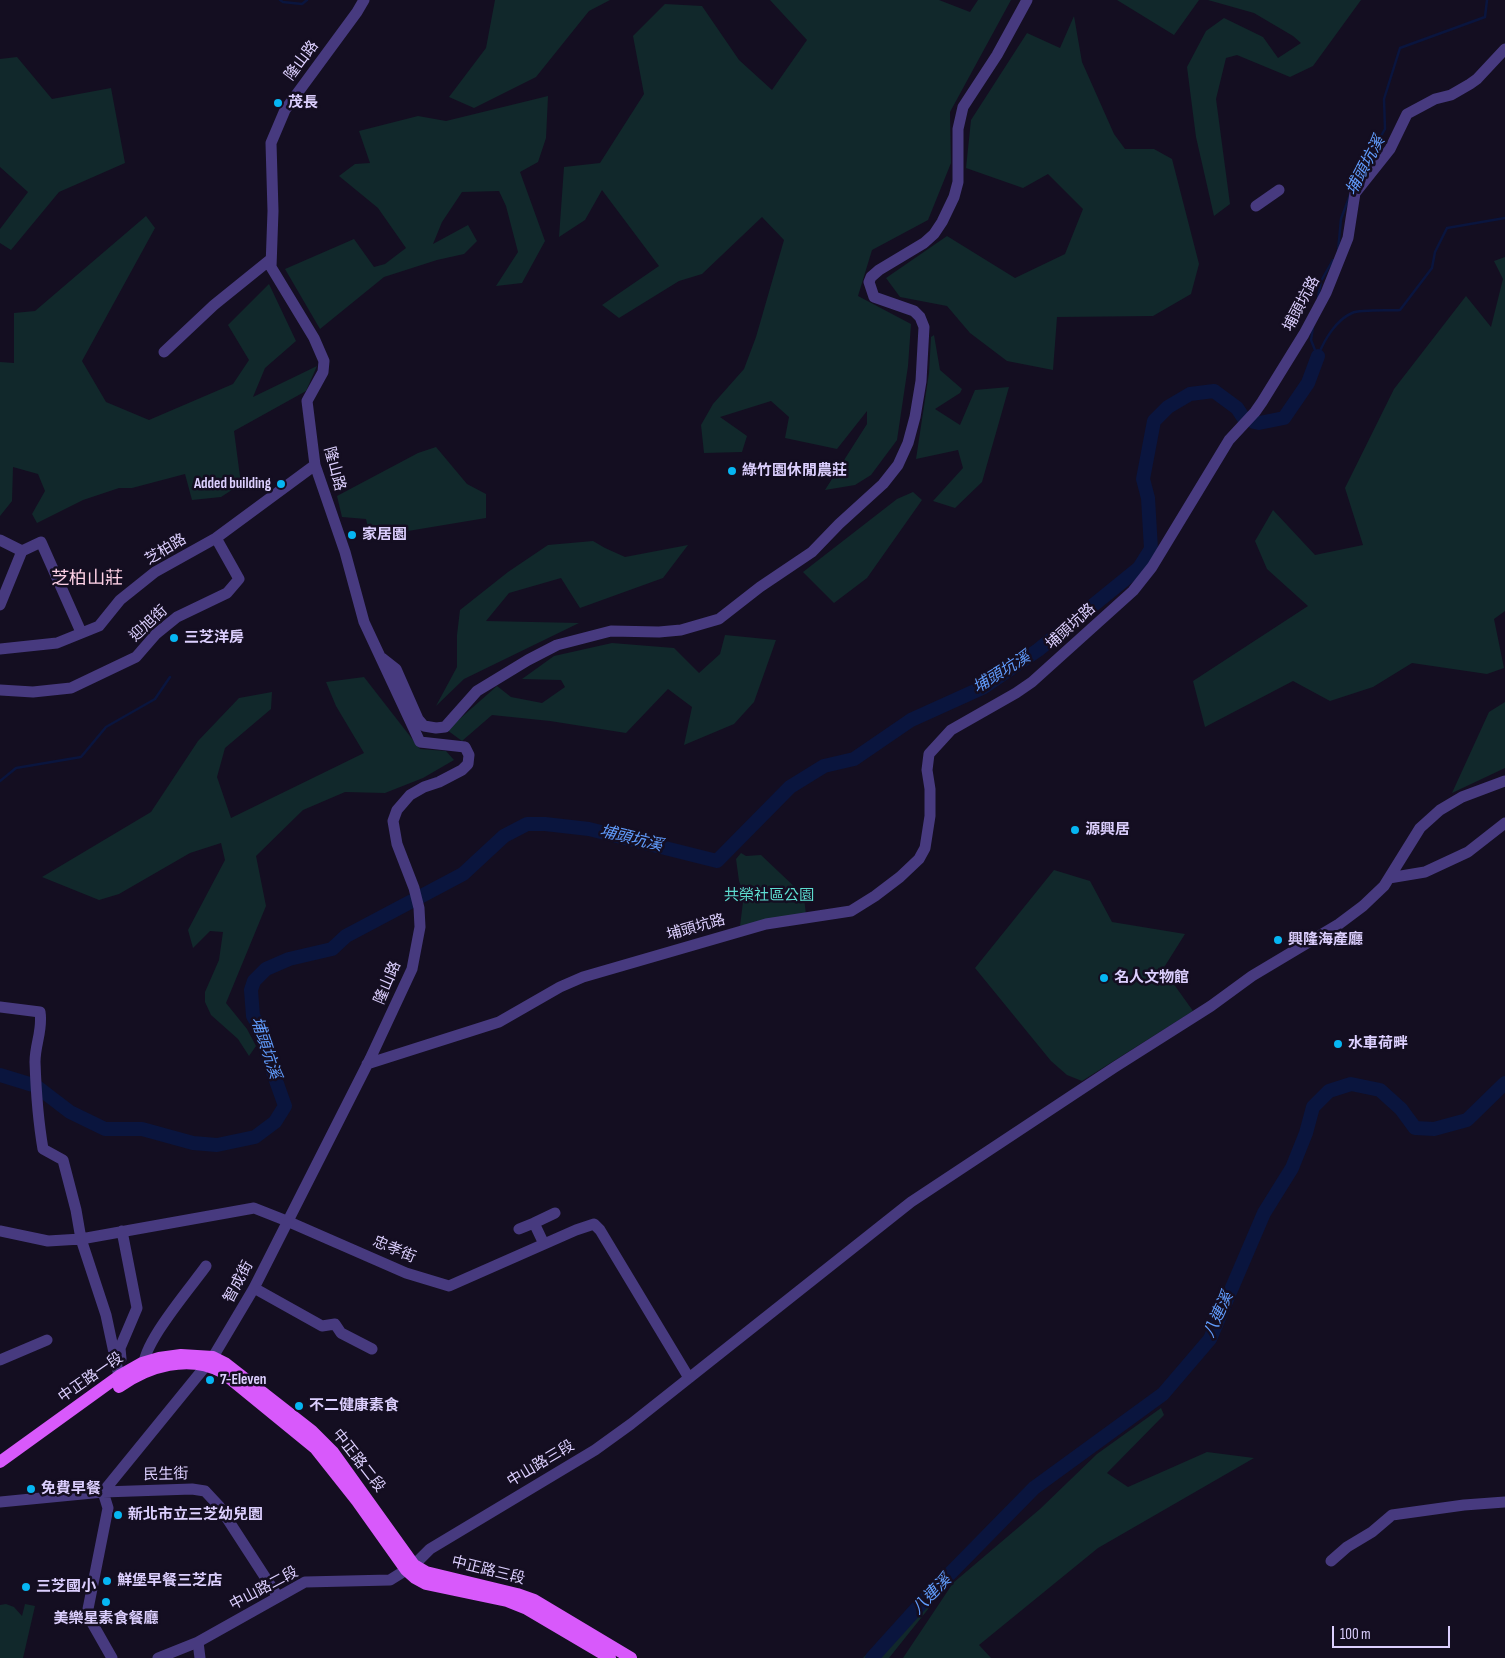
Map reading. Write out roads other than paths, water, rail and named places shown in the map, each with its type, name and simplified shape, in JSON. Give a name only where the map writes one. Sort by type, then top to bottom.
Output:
[{"type":"main road","name":"中正路一段","points":[[0,1462],[122,1375],[174,1355],[210,1362]]},
{"type":"main road","name":"中正路二段","points":[[210,1362],[225,1363],[312,1431],[324,1443],[355,1482],[410,1568]]},
{"type":"main road","name":"中正路一段","points":[[0,1472],[143,1368]]},
{"type":"main road","name":"中正路三段","points":[[410,1568],[415,1578],[426,1584],[507,1601],[527,1609],[610,1658]]},
{"type":"main road","name":"中正路三段","points":[[410,1568],[517,1594],[534,1600],[631,1658]]},
{"type":"street","name":"隆山路","points":[[364,0],[284,110],[271,142],[273,211],[271,267],[314,338],[324,361],[323,372],[307,401],[315,466],[345,552],[364,622],[420,742],[465,747],[469,756],[468,764],[462,770],[410,795],[397,810],[393,821],[394,832],[414,888],[419,908],[420,927],[412,969],[367,1064]]},
{"type":"street","points":[[382,658],[396,668],[418,719],[424,726],[445,727],[478,691],[528,660],[557,645],[611,631],[659,632],[681,630],[719,619],[760,587],[812,552],[839,524],[883,484],[898,466],[908,443],[915,417],[921,381],[924,327],[920,317],[914,311],[874,297],[869,282],[871,277],[879,270],[924,243],[934,234],[942,222],[954,197],[958,182],[958,129],[963,108],[997,55],[1027,0]]},
{"type":"street","name":"埔頭坑路","points":[[367,1064],[499,1022],[560,986],[611,968],[766,924],[851,911],[900,878],[919,859],[924,848],[930,816],[930,789],[927,770],[929,754],[951,730],[1032,682],[1133,590],[1152,567],[1229,440],[1259,407],[1304,334],[1326,293],[1348,238],[1355,193],[1390,149],[1407,114],[1435,99],[1451,95],[1470,84],[1505,49]]},
{"type":"street","points":[[1256,206],[1279,190]]},
{"type":"street","points":[[164,352],[214,306],[271,258]]},
{"type":"street","name":"芝柏路","points":[[0,649],[57,643],[99,626],[120,600],[154,572],[216,538],[315,466]]},
{"type":"street","name":"迎旭街","points":[[0,690],[33,692],[71,688],[136,657],[156,634],[177,617],[228,593],[239,579],[216,538]]},
{"type":"street","points":[[0,540],[22,551]]},
{"type":"street","points":[[0,605],[22,551],[41,542],[81,632]]},
{"type":"street","name":"中山路三段","points":[[410,1568],[430,1549],[595,1450],[631,1424],[911,1202],[1211,1006],[1252,976],[1340,924],[1364,906],[1384,886],[1420,828],[1440,810],[1462,797],[1505,781]]},
{"type":"street","points":[[1389,878],[1425,872],[1468,852],[1505,823]]},
{"type":"street","points":[[0,1007],[40,1012],[40,1034],[35,1061],[38,1121],[43,1148],[62,1160],[82,1239],[106,1315],[122,1375]]},
{"type":"street","name":"智成街","points":[[103,1492],[210,1362],[254,1288],[367,1064]]},
{"type":"street","name":"忠孝街","points":[[0,1231],[48,1241],[82,1239],[254,1208],[406,1272],[448,1286],[576,1230],[594,1224],[600,1230],[689,1378]]},
{"type":"street","points":[[519,1230],[556,1213]]},
{"type":"street","points":[[534,1223],[544,1244]]},
{"type":"street","points":[[122,1231],[137,1308],[120,1348],[122,1375]]},
{"type":"street","points":[[143,1368],[151,1341],[206,1266]]},
{"type":"street","points":[[254,1288],[322,1326],[335,1324],[342,1333],[372,1349]]},
{"type":"street","points":[[0,1360],[47,1340]]},
{"type":"street","name":"民生街","points":[[0,1502],[103,1492],[192,1489],[205,1491],[219,1506],[278,1596]]},
{"type":"street","points":[[103,1492],[108,1508],[87,1614],[112,1658]]},
{"type":"street","points":[[1331,1561],[1347,1547],[1372,1532],[1392,1515],[1464,1505],[1505,1502]]},
{"type":"street","name":"中山路二段","points":[[158,1658],[198,1642],[305,1582],[390,1580],[410,1568]]},
{"type":"street","points":[[198,1642],[200,1658]]},
{"type":"waterway","points":[[280,0],[302,4],[307,0]]},
{"type":"waterway","name":"埔頭坑溪","points":[[1352,188],[1385,129],[1384,99],[1400,48],[1485,17],[1487,0]]},
{"type":"waterway","name":"埔頭坑溪","points":[[1338,251],[1341,219],[1350,195]]},
{"type":"waterway","points":[[1318,356],[1331,331],[1346,316],[1362,311],[1400,310],[1432,268],[1435,252],[1447,228],[1505,218]]},
{"type":"waterway","name":"埔頭坑溪","points":[[1318,297],[1321,281],[1333,260]]},
{"type":"waterway","name":"埔頭坑溪","points":[[1313,327],[1311,340],[1317,355]]},
{"type":"waterway","name":"埔頭坑溪","points":[[1254,422],[1259,423],[1284,418],[1308,383],[1318,356]]},
{"type":"waterway","name":"埔頭坑溪","points":[[0,1075],[36,1086],[70,1112],[105,1129],[142,1129],[193,1143],[217,1145],[255,1137],[275,1122],[285,1106],[269,1061],[263,1033],[253,1016],[251,990],[254,981],[266,969],[289,959],[332,949],[346,936],[463,874],[504,836],[527,824],[589,829],[717,861],[790,787],[824,766],[854,759],[911,720],[984,687],[1038,650],[1139,568],[1151,549],[1148,498],[1143,479],[1154,421],[1168,407],[1190,394],[1214,391],[1237,408],[1245,420]]},
{"type":"waterway","points":[[0,781],[16,768],[81,757],[106,727],[155,699],[170,677]]},
{"type":"waterway","name":"八連溪","points":[[872,1658],[928,1596],[1034,1488],[1163,1394],[1210,1339],[1264,1213],[1292,1168],[1306,1133],[1313,1107],[1329,1091],[1351,1084],[1380,1090],[1401,1109],[1415,1128],[1434,1129],[1467,1120],[1505,1083]]},
{"type":"place","name":"茂長","points":[[278,103]]},
{"type":"place","name":"綠竹園休閒農莊","points":[[732,471]]},
{"type":"place","name":"Added building","points":[[281,484]]},
{"type":"place","name":"家居園","points":[[352,535]]},
{"type":"place","name":"三芝洋房","points":[[174,638]]},
{"type":"place","name":"源興居","points":[[1075,830]]},
{"type":"place","name":"興隆海產廳","points":[[1278,940]]},
{"type":"place","name":"名人文物館","points":[[1104,978]]},
{"type":"place","name":"水車荷畔","points":[[1338,1044]]},
{"type":"place","name":"7-Eleven","points":[[210,1380]]},
{"type":"place","name":"不二健康素食","points":[[299,1406]]},
{"type":"place","name":"免費早餐","points":[[31,1489]]},
{"type":"place","name":"新北市立三芝幼兒園","points":[[118,1515]]},
{"type":"place","name":"鮮堡早餐三芝店","points":[[107,1581]]},
{"type":"place","name":"三芝國小","points":[[26,1587]]},
{"type":"place","name":"美樂星素食餐廳","points":[[106,1602]]},
{"type":"district","name":"芝柏山莊","points":[[87,579]]},
{"type":"park label","name":"共榮社區公園","points":[[769,896]]}]
